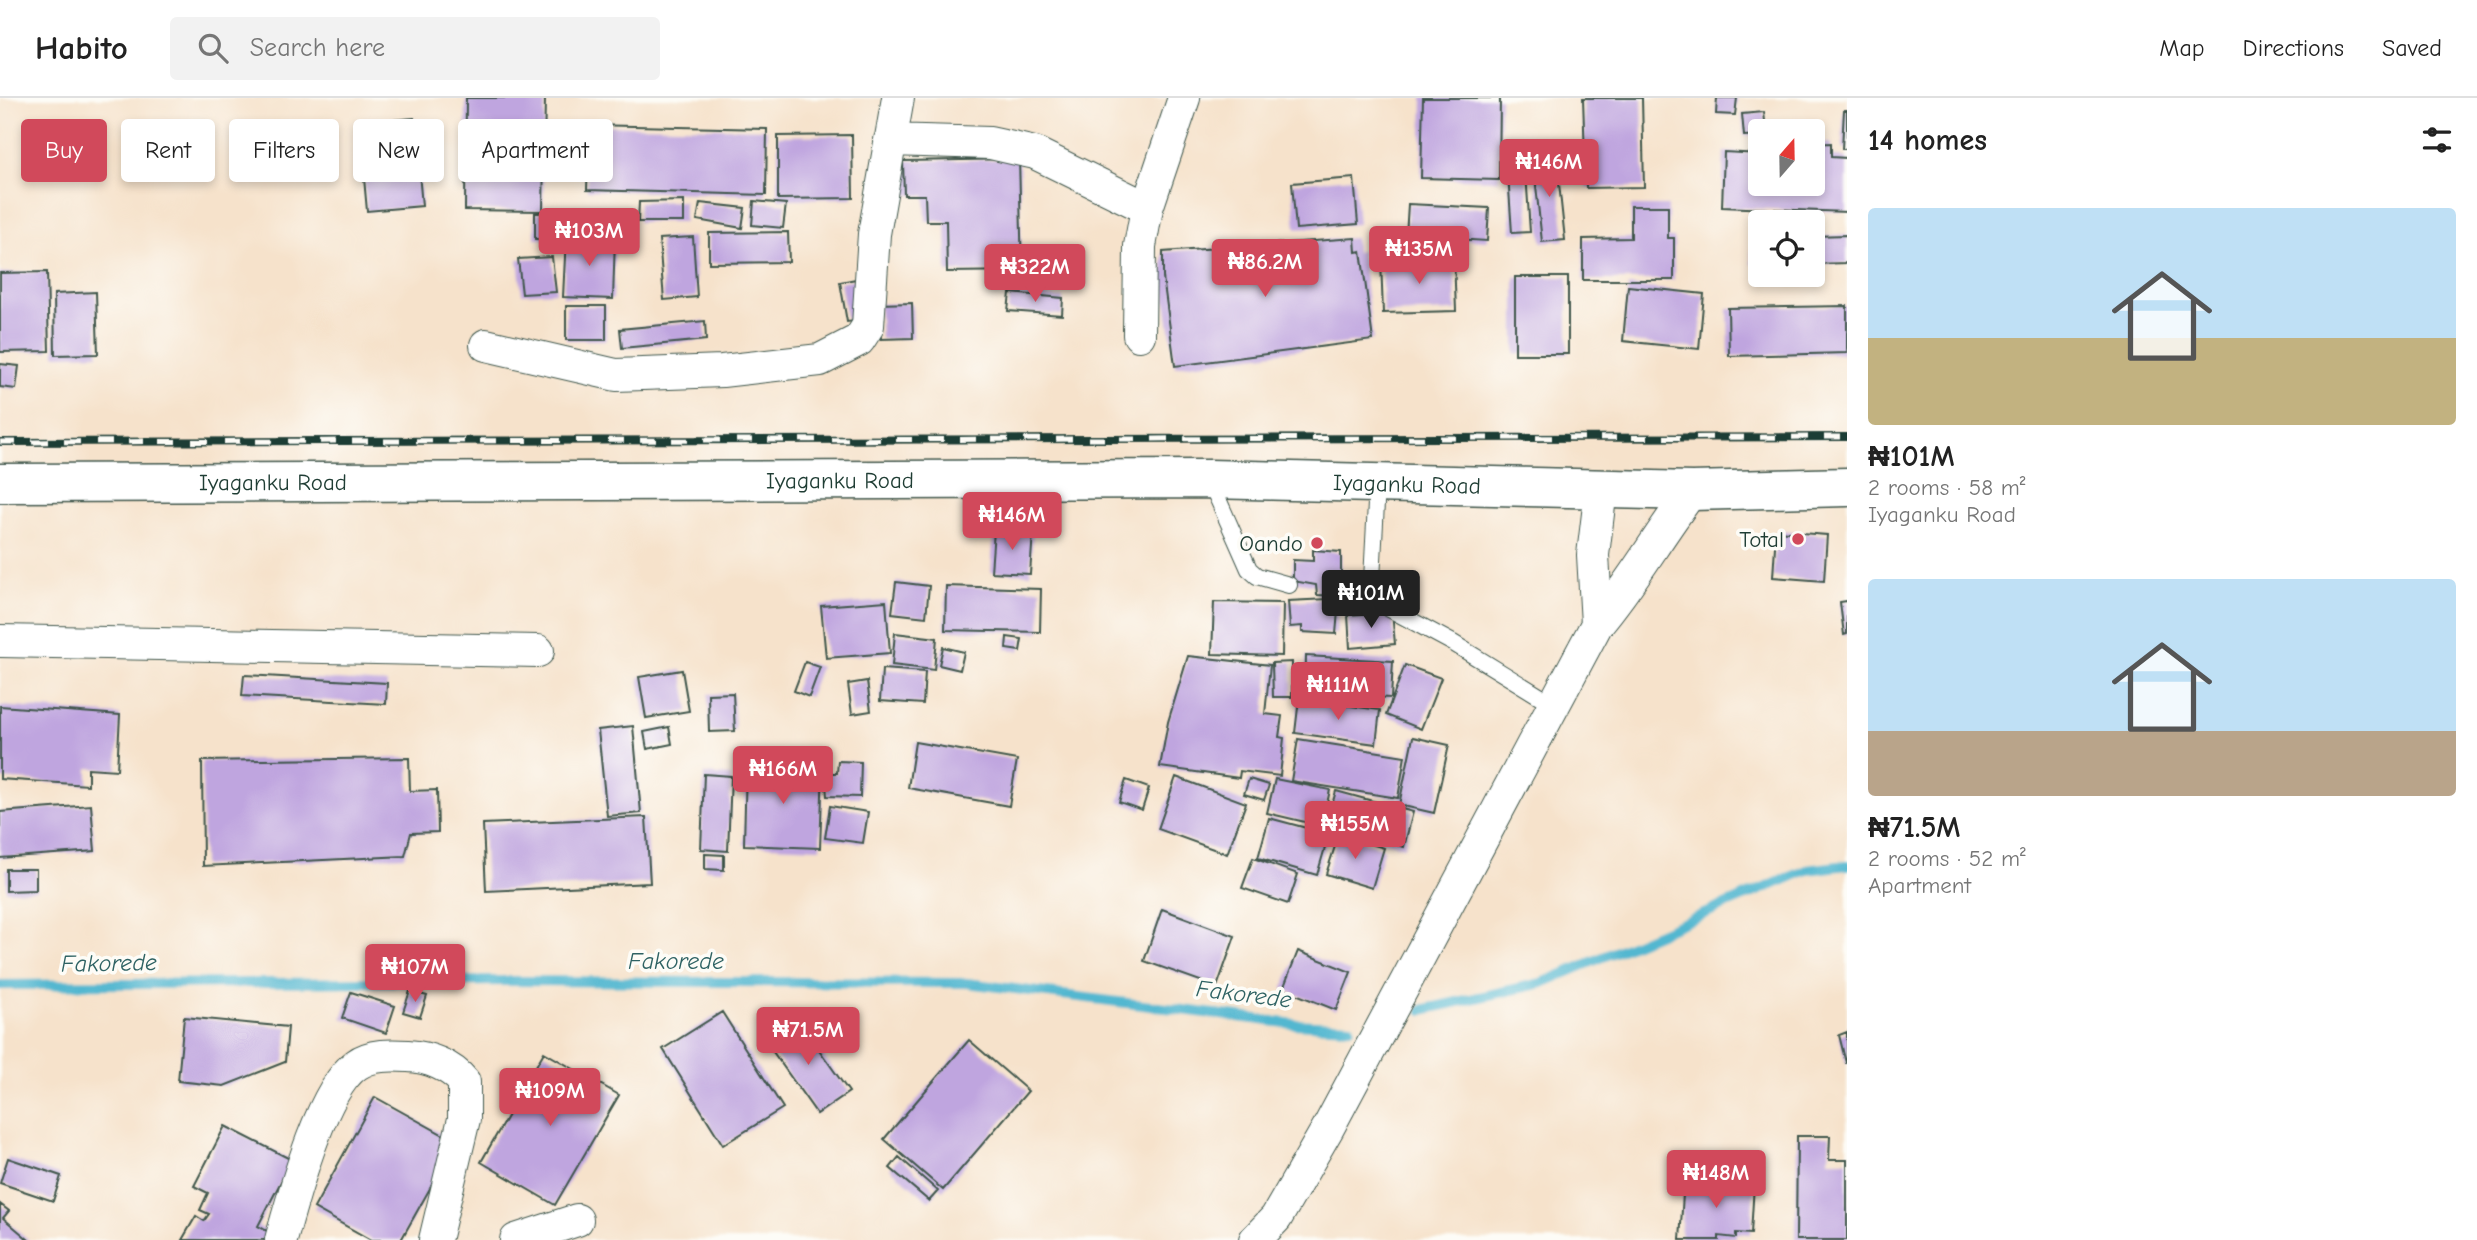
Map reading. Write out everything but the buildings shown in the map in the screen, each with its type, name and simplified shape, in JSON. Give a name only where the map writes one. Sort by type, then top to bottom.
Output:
[{"type":"highway","name":"Iyaganku Road","points":[[0,483],[1209,479],[1692,491],[1847,487]]},
{"type":"street","points":[[486,345],[616,375],[722,372],[820,360],[859,340],[867,326],[874,234],[898,98]]},
{"type":"street","points":[[1139,335],[1140,246],[1147,208],[1184,98]]},
{"type":"street","points":[[890,140],[990,143],[1035,153],[1147,208]]},
{"type":"street","points":[[1597,624],[1593,555],[1601,489]]},
{"type":"street","points":[[1274,1233],[1597,624],[1626,590],[1661,531],[1692,491]]},
{"type":"street","points":[[0,641],[538,651]]},
{"type":"street","points":[[281,1240],[311,1146],[338,1085],[357,1064],[382,1055],[414,1057],[444,1066],[453,1069],[464,1082],[464,1119],[435,1240]]},
{"type":"street","points":[[516,1240],[577,1220]]},
{"type":"lane","points":[[1209,479],[1249,569],[1257,576],[1289,585]]},
{"type":"lane","points":[[1371,600],[1377,484]]},
{"type":"lane","points":[[1342,601],[1371,600],[1453,643],[1553,705]]},
{"type":"waterway","name":"Fakorede","points":[[1422,1010],[1542,983],[1807,870],[1847,865]]},
{"type":"waterway","name":"Fakorede","points":[[0,985],[508,981],[967,983],[1294,1024],[1350,1027]]},
{"type":"railway","points":[[0,442],[1847,437]]},
{"type":"place","name":"Total","points":[[1798,539]]},
{"type":"place","name":"Oando","points":[[1317,543]]}]
